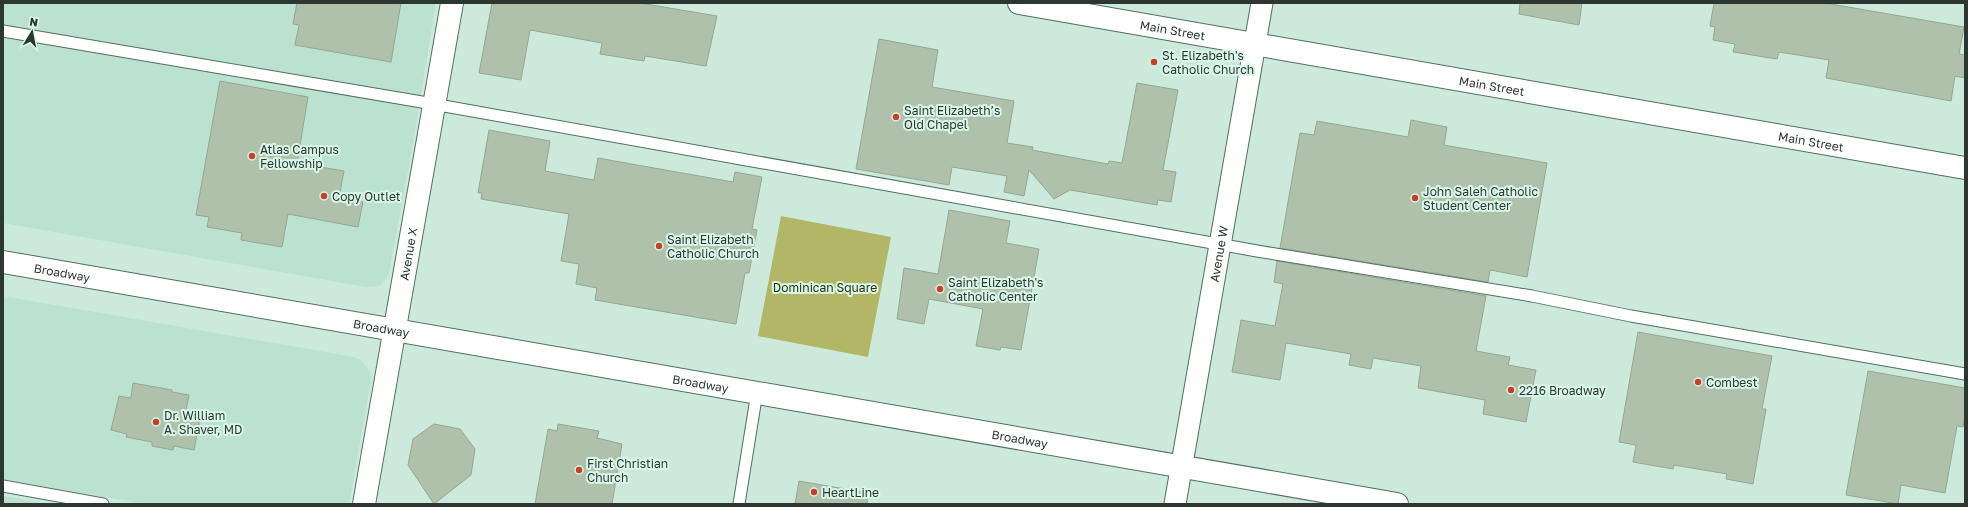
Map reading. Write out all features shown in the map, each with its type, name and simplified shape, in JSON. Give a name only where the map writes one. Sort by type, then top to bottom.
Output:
[{"type":"street","name":"Avenue X","points":[[364,504],[452,3]]},
{"type":"street","name":"Main Street","points":[[1019,3],[1965,168]]},
{"type":"street","name":"Avenue W","points":[[1174,504],[1262,3]]},
{"type":"street","name":"Broadway","points":[[3,262],[1397,504]]},
{"type":"lane","points":[[3,31],[434,105],[1220,244],[1532,296],[1631,316],[1965,374]]},
{"type":"lane","points":[[739,504],[757,392]]},
{"type":"lane","points":[[3,486],[103,504]]},
{"type":"shaded area","points":[[3,3],[436,3],[410,161],[388,277],[379,286],[366,287],[3,223]]},
{"type":"shaded area","points":[[3,296],[354,357],[361,360],[370,372],[371,380],[349,504],[145,504],[3,479]]},
{"type":"shaded area","points":[[3,496],[48,504],[3,504]]},
{"type":"green space","name":"Dominican Square","points":[[781,216],[891,237],[868,357],[758,336]]},
{"type":"building","points":[[297,3],[401,3],[391,62],[295,45],[299,25],[293,24]]},
{"type":"building","points":[[492,3],[640,3],[717,16],[706,66],[645,56],[644,61],[600,54],[602,43],[530,30],[521,80],[479,73]]},
{"type":"building","points":[[1520,3],[1582,3],[1579,25],[1519,14]]},
{"type":"building","points":[[1714,3],[1825,3],[1964,27],[1959,54],[1965,55],[1965,78],[1955,76],[1951,101],[1826,78],[1829,60],[1779,52],[1777,59],[1733,52],[1735,44],[1713,40],[1715,27],[1710,26]]},
{"type":"building","name":"Saint Elizabeth’s Old Chapel","points":[[879,39],[938,50],[932,87],[1014,101],[1007,143],[1033,147],[1032,150],[1108,164],[1109,161],[1122,163],[1137,83],[1178,90],[1163,170],[1176,172],[1171,202],[1158,200],[1157,205],[1070,190],[1054,199],[1029,170],[1024,196],[1004,192],[1007,176],[952,167],[949,185],[856,169]]},
{"type":"building","name":"Atlas Campus Fellowship","points":[[220,81],[308,97],[297,163],[344,171],[339,197],[363,202],[358,227],[288,214],[282,247],[241,240],[242,233],[207,227],[209,217],[196,215]]},
{"type":"building","name":"John Saleh Catholic Student Center","points":[[1411,120],[1447,127],[1444,145],[1547,163],[1527,277],[1490,270],[1488,282],[1280,248],[1300,133],[1314,135],[1317,121],[1408,137]]},
{"type":"building","name":"Saint Elizabeth Catholic Church","points":[[489,130],[550,141],[545,171],[594,180],[598,158],[733,182],[735,172],[762,177],[752,229],[757,230],[749,273],[745,273],[736,324],[595,300],[597,288],[576,284],[579,264],[561,261],[569,214],[481,199],[482,193],[478,193]]},
{"type":"building","name":"Saint Elizabeth's Catholic Center","points":[[949,210],[1010,221],[1006,243],[1039,249],[1021,350],[1001,347],[1000,350],[976,346],[983,309],[929,299],[924,324],[897,319],[904,268],[938,274]]},
{"type":"building","points":[[1277,261],[1486,296],[1476,351],[1510,357],[1508,365],[1536,370],[1526,422],[1483,414],[1485,400],[1418,388],[1421,366],[1373,358],[1371,369],[1349,365],[1351,354],[1286,343],[1280,380],[1232,372],[1241,320],[1275,326],[1283,284],[1274,282]]},
{"type":"building","name":"Combest","points":[[1638,332],[1772,356],[1762,409],[1766,409],[1753,484],[1726,479],[1727,474],[1674,465],[1673,469],[1633,462],[1636,445],[1619,442]]},
{"type":"building","points":[[1868,371],[1965,388],[1965,415],[1963,427],[1957,426],[1945,493],[1901,485],[1898,504],[1846,495]]},
{"type":"building","name":"Dr. William A. Shaver, MD","points":[[133,383],[172,390],[172,392],[189,395],[186,410],[201,413],[194,450],[174,446],[173,450],[152,446],[152,442],[126,437],[127,434],[111,430],[119,396],[131,398]]},
{"type":"building","points":[[434,424],[460,429],[475,449],[471,475],[434,504],[408,465],[413,439]]},
{"type":"building","name":"First Christian Church","points":[[558,424],[599,431],[597,438],[622,444],[612,504],[535,504],[548,429],[557,431]]},
{"type":"building","points":[[799,481],[868,493],[867,504],[795,504]]},
{"type":"place","name":"St. Elizabeth's Catholic Church","points":[[1154,62]]},
{"type":"place","name":"Saint Elizabeth’s Old Chapel","points":[[896,117]]},
{"type":"place","name":"Atlas Campus Fellowship","points":[[252,156]]},
{"type":"place","name":"Copy Outlet","points":[[324,196]]},
{"type":"place","name":"John Saleh Catholic Student Center","points":[[1415,198]]},
{"type":"place","name":"Saint Elizabeth Catholic Church","points":[[659,246]]},
{"type":"place","name":"Saint Elizabeth's Catholic Center","points":[[940,289]]},
{"type":"place","name":"Combest","points":[[1698,382]]},
{"type":"place","name":"2216 Broadway","points":[[1511,390]]},
{"type":"place","name":"Dr. William A. Shaver, MD","points":[[156,422]]},
{"type":"place","name":"First Christian Church","points":[[579,470]]},
{"type":"place","name":"HeartLine","points":[[814,492]]}]
